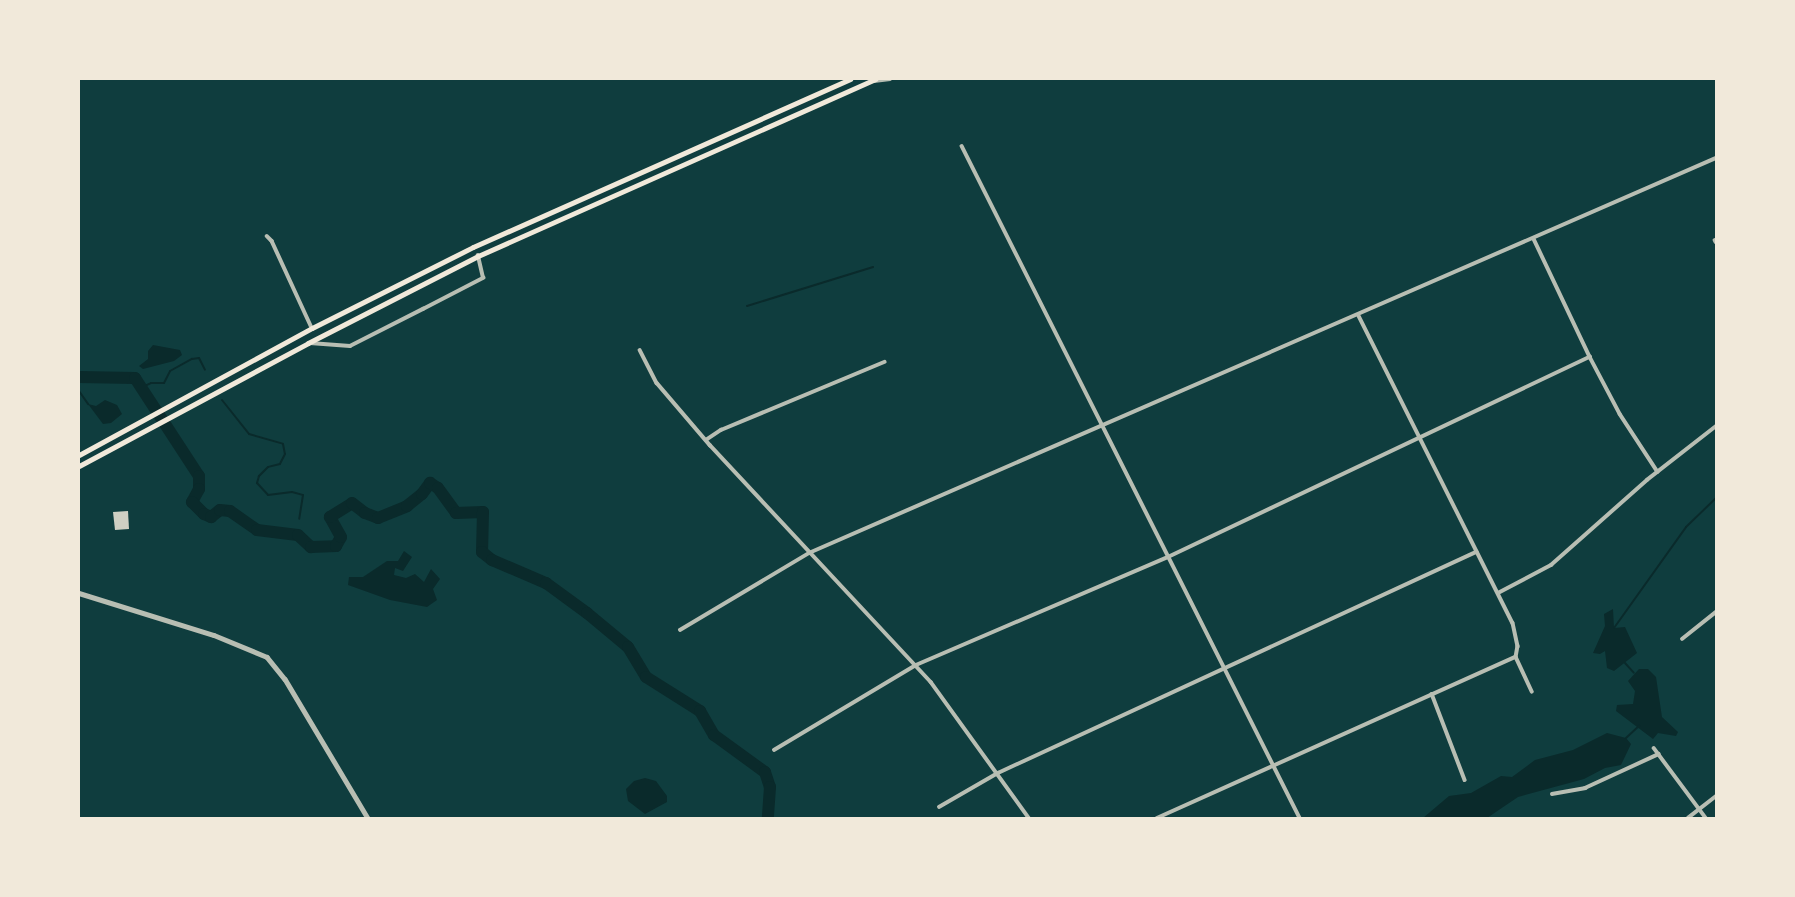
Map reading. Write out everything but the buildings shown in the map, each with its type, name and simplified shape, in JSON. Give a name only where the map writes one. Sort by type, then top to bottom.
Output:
[{"type":"main road","points":[[79,454],[141,423],[312,328],[473,247],[850,79]]},
{"type":"main road","points":[[79,466],[147,432],[308,343],[478,256],[876,79]]},
{"type":"street","points":[[868,82],[890,79]]},
{"type":"street","points":[[962,146],[1300,818]]},
{"type":"street","points":[[680,630],[808,553],[1101,424],[1359,316],[1716,158]]},
{"type":"street","points":[[267,236],[272,241],[312,328]]},
{"type":"street","points":[[1534,239],[1620,414],[1658,472]]},
{"type":"street","points":[[308,343],[350,346],[423,309],[483,278],[478,256]]},
{"type":"street","points":[[1359,316],[1513,623],[1518,646],[1516,657],[1532,692]]},
{"type":"street","points":[[640,350],[657,383],[706,440],[808,553],[931,681],[1029,818]]},
{"type":"street","points":[[774,750],[916,666],[1168,557],[1420,440],[1590,356]]},
{"type":"street","points":[[706,440],[721,430],[884,362]]},
{"type":"street","points":[[1497,593],[1552,565],[1658,472],[1716,426]]},
{"type":"street","points":[[939,807],[998,773],[1476,552]]},
{"type":"street","points":[[79,593],[214,635],[267,657],[285,679],[368,818]]},
{"type":"street","points":[[1682,639],[1716,612]]},
{"type":"street","points":[[1157,818],[1516,657]]},
{"type":"street","points":[[1432,694],[1465,780]]},
{"type":"street","points":[[1654,748],[1706,818]]},
{"type":"street","points":[[1552,794],[1585,788],[1660,754]]},
{"type":"street","points":[[1688,818],[1716,796]]},
{"type":"water","points":[[153,345],[180,350],[182,355],[174,361],[143,369],[139,366],[148,359],[148,351]]},
{"type":"water","points":[[105,400],[117,405],[122,414],[111,423],[103,424],[88,404],[96,406]]},
{"type":"water","points":[[404,551],[412,557],[403,571],[395,568],[394,575],[406,578],[415,574],[424,582],[431,569],[440,579],[433,589],[437,600],[427,607],[390,600],[348,585],[349,577],[363,577],[387,561],[398,561]]},
{"type":"water","points":[[1613,609],[1614,628],[1625,627],[1637,653],[1614,671],[1607,668],[1605,651],[1600,654],[1593,653],[1605,626],[1604,614]]},
{"type":"water","points":[[1639,669],[1648,669],[1656,677],[1662,717],[1678,732],[1676,736],[1658,733],[1653,739],[1616,711],[1617,705],[1633,704],[1635,691],[1628,681]]},
{"type":"water","points":[[1607,733],[1626,738],[1631,744],[1621,765],[1605,768],[1584,779],[1518,797],[1487,818],[1423,818],[1449,796],[1471,793],[1501,776],[1512,777],[1535,760],[1573,750]]},
{"type":"water","points":[[645,778],[656,781],[667,796],[667,802],[645,814],[628,801],[626,789],[634,781]]},
{"type":"waterway","points":[[747,306],[873,267]]},
{"type":"waterway","points":[[140,388],[151,383],[164,383],[170,371],[192,359],[199,358],[205,370]]},
{"type":"waterway","points":[[79,377],[135,378],[199,476],[199,489],[192,502],[211,517],[220,510],[230,511],[257,530],[298,535],[311,547],[336,546],[341,537],[330,517],[352,503],[365,513],[378,518],[407,506],[422,494],[430,483],[438,488],[456,513],[483,512],[482,552],[492,560],[546,583],[587,613],[628,647],[646,677],[700,711],[714,735],[765,772],[770,787],[768,818]]},
{"type":"waterway","points":[[79,391],[88,404]]},
{"type":"waterway","points":[[222,400],[249,434],[283,444],[285,454],[280,464],[268,467],[259,476],[257,483],[268,495],[292,492],[303,495],[299,519]]},
{"type":"waterway","points":[[1614,628],[1686,527],[1716,498]]},
{"type":"waterway","points":[[1625,663],[1634,673]]},
{"type":"waterway","points":[[1626,738],[1639,726]]}]
